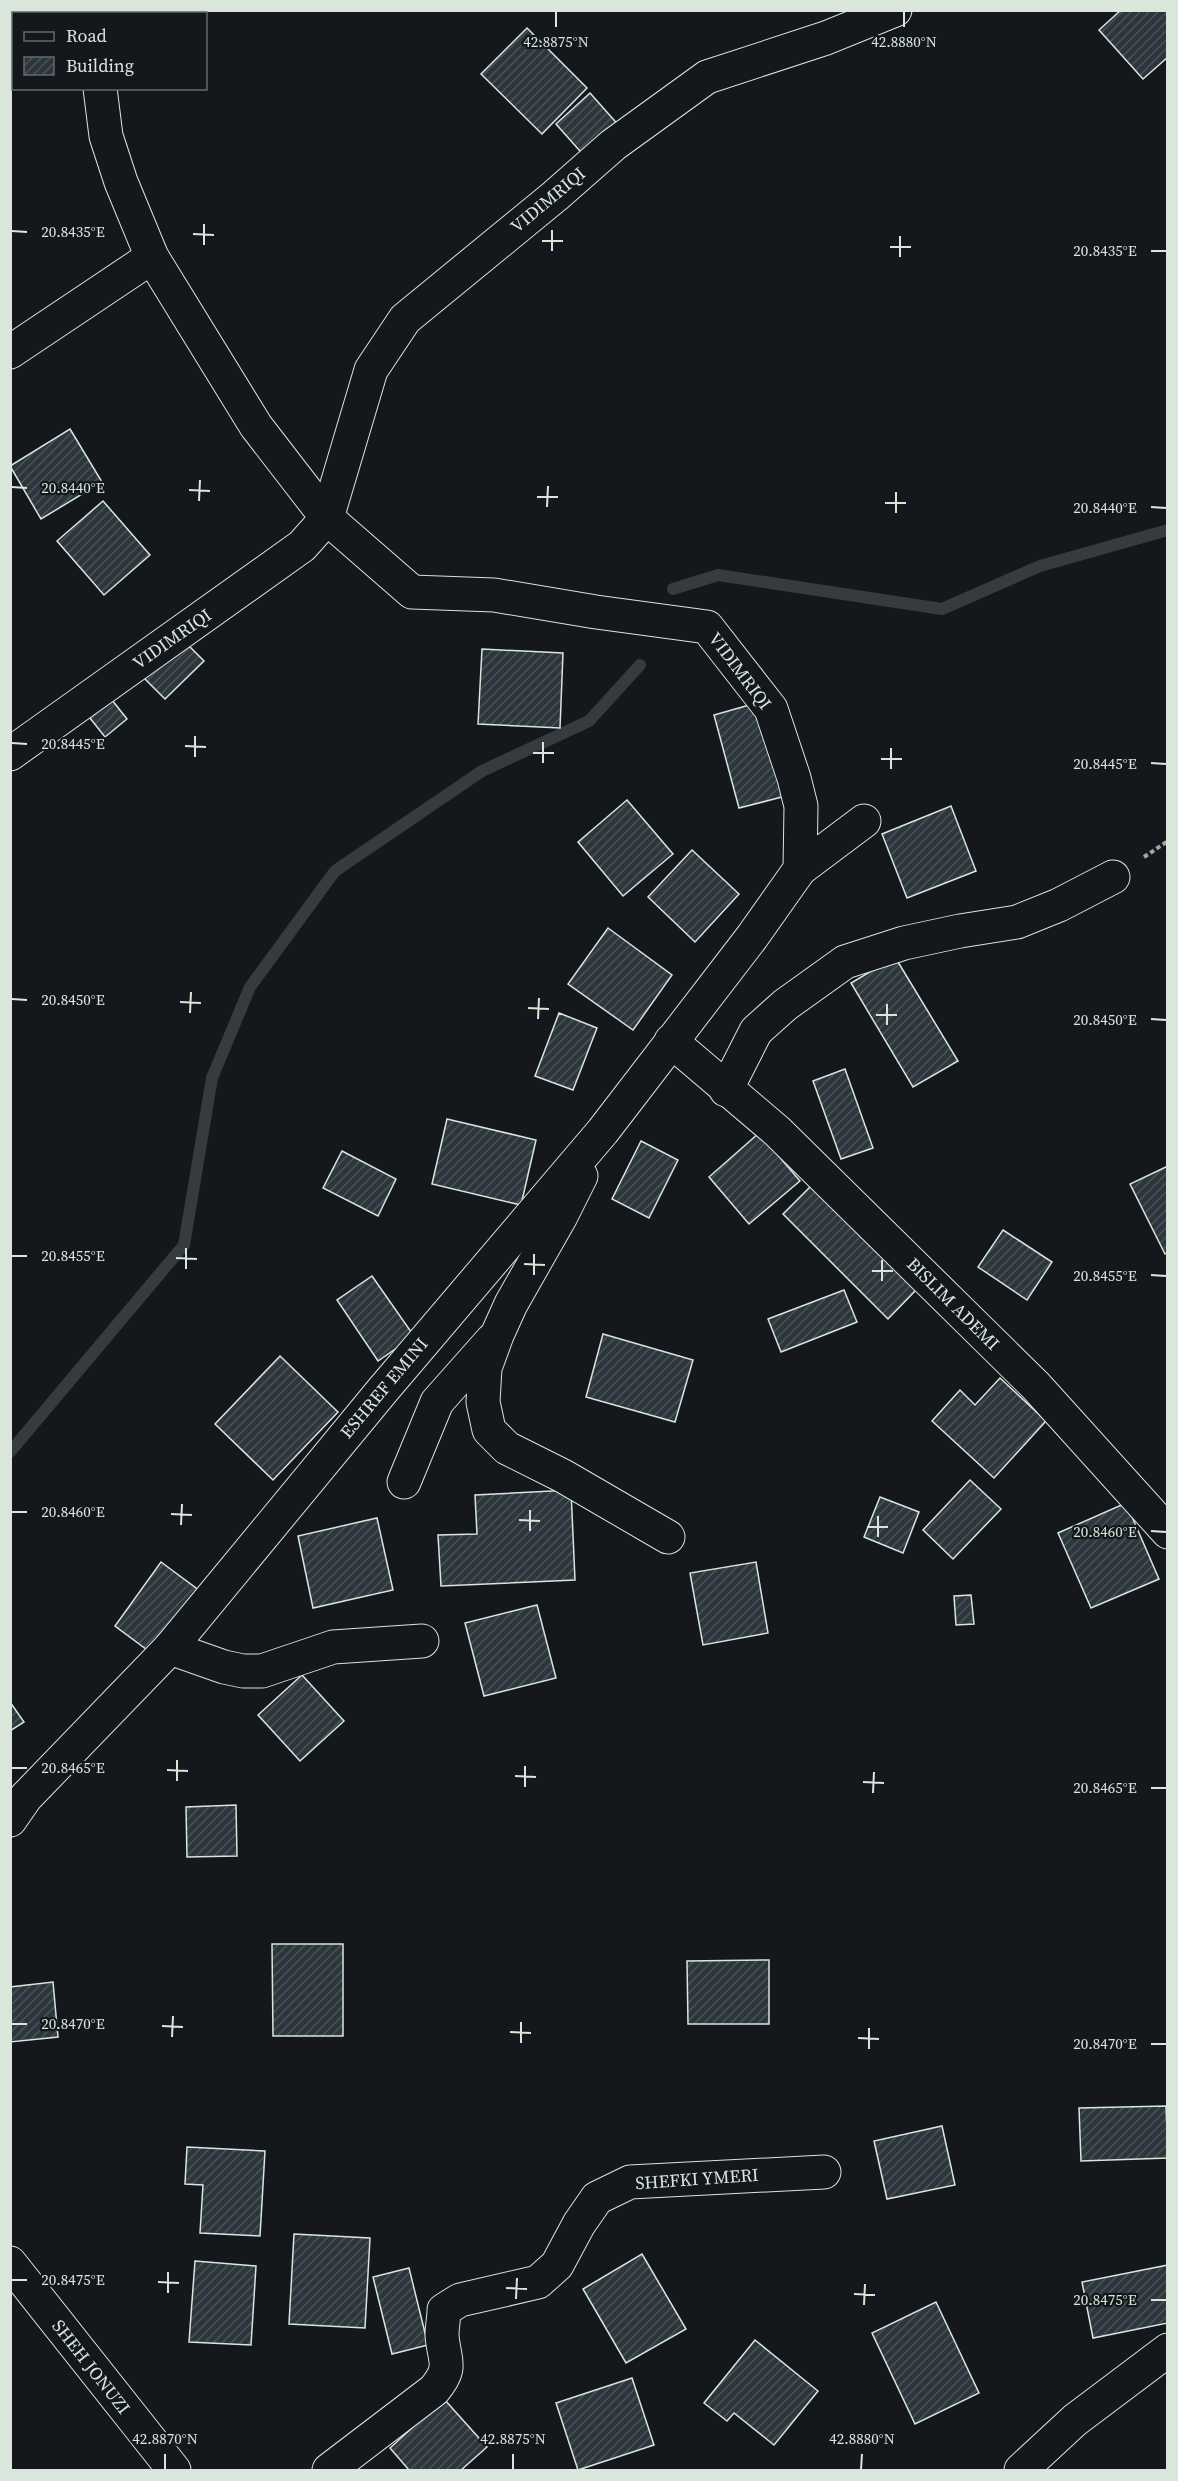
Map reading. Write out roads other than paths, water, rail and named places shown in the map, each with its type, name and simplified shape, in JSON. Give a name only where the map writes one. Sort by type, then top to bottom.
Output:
[{"type":"street","name":"VIDIMRIQI","points":[[10,754],[302,546],[327,518],[371,370],[405,319],[555,196],[613,144],[707,77],[826,38],[895,10]]},
{"type":"street","name":"VIDIMRIQI","points":[[100,90],[106,136],[121,182],[152,257],[256,426],[327,518],[412,592],[494,595],[707,627],[771,709],[801,806],[800,869]]},
{"type":"street","points":[[10,352],[152,257]]},
{"type":"street","points":[[671,1041],[752,937],[800,869],[864,821]]},
{"type":"street","points":[[726,1090],[756,1031],[784,1005],[844,962],[904,943],[960,930],[1017,922],[1059,905],[1113,877]]},
{"type":"street","name":"BISLIM ADEMI","points":[[671,1041],[777,1131],[1036,1386],[1167,1532]]},
{"type":"street","name":"ESHREF EMINI","points":[[10,1820],[26,1797],[170,1648],[382,1390],[603,1131],[671,1041]]},
{"type":"street","name":"ESHREF EMINI","points":[[603,1131],[561,1216],[510,1304],[485,1368],[483,1401],[489,1430],[507,1448],[563,1476],[668,1537]]},
{"type":"street","name":"ESHREF EMINI","points":[[404,1482],[437,1402],[497,1335]]},
{"type":"street","points":[[170,1648],[224,1667],[243,1671],[262,1671],[333,1647],[422,1641]]},
{"type":"street","name":"SHEFKI YMERI","points":[[329,2470],[434,2390],[446,2376],[447,2360],[442,2334],[444,2310],[460,2300],[538,2282],[557,2265],[579,2224],[597,2198],[630,2182],[824,2172]]},
{"type":"street","name":"SHEH JONUZI","points":[[10,2263],[174,2470]]},
{"type":"street","points":[[1022,2470],[1075,2420],[1167,2350]]},
{"type":"waterway","points":[[673,589],[718,575],[942,609],[1040,566],[1168,530]]},
{"type":"waterway","points":[[10,1452],[184,1245],[212,1078],[250,987],[335,871],[482,771],[589,721],[640,665]]}]
